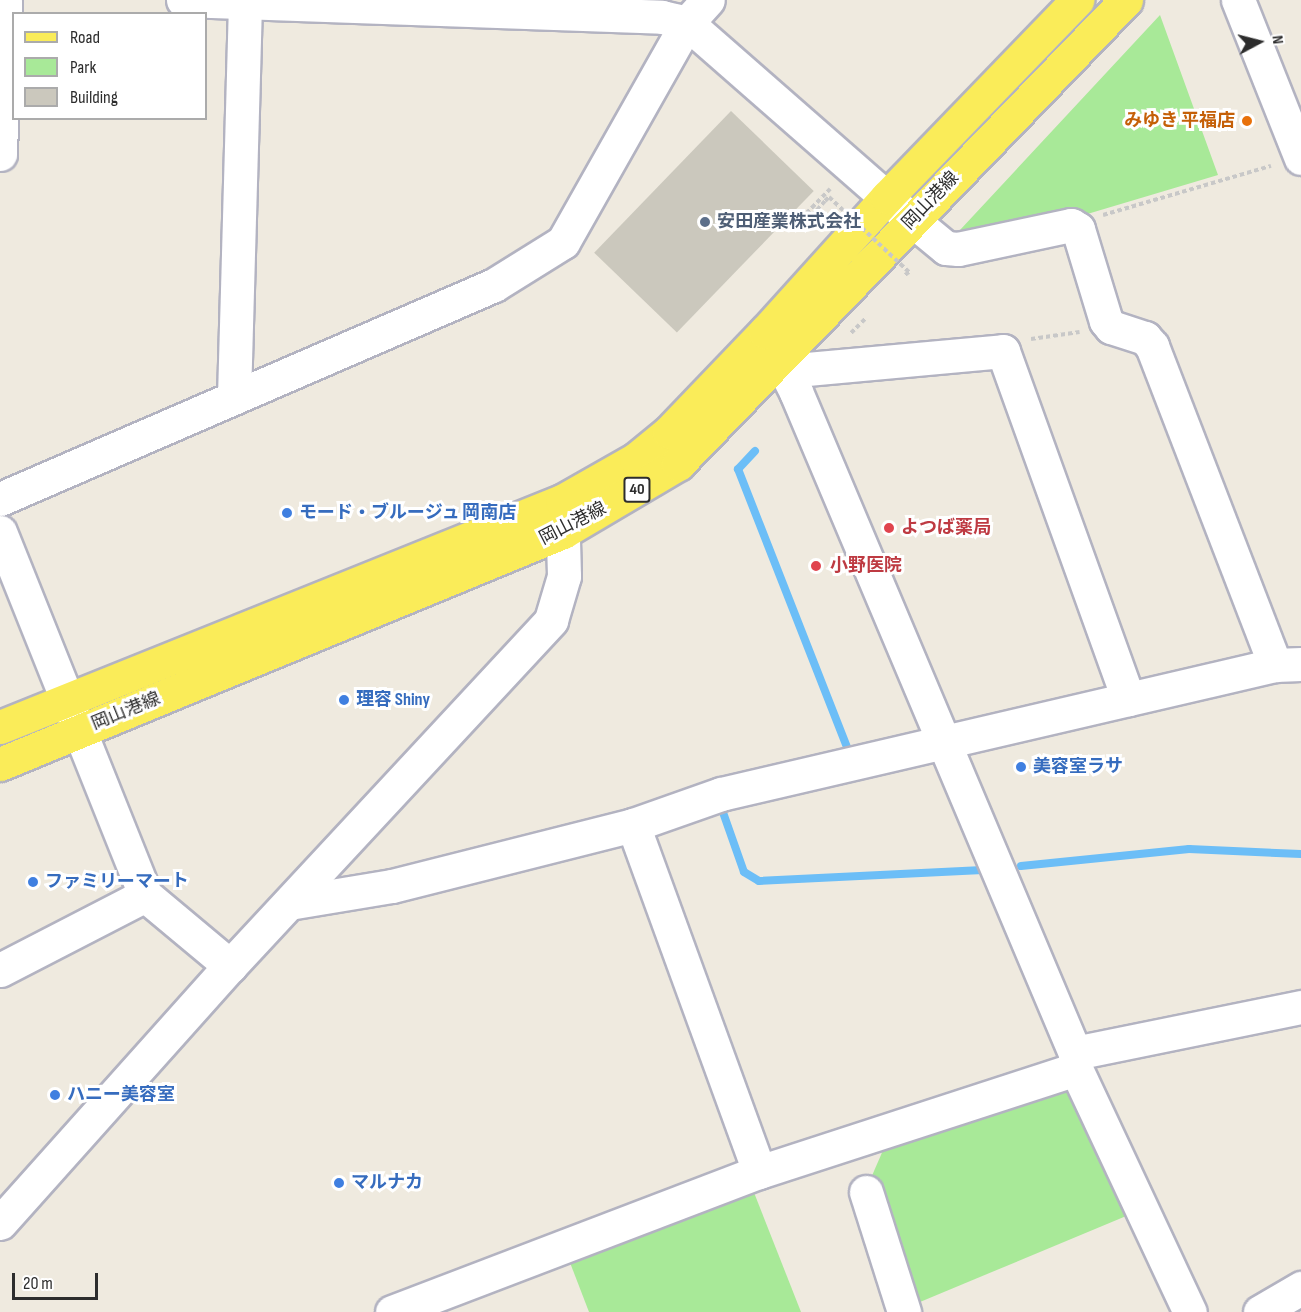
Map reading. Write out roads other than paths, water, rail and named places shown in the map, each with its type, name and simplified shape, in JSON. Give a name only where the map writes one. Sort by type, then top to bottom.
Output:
[{"type":"main road","name":"岡山港線","points":[[777,354],[887,197],[1077,0]]},
{"type":"main road","name":"岡山港線","points":[[0,764],[82,730],[562,516],[669,432],[777,354],[912,220],[1126,0]]},
{"type":"main road","name":"岡山港線","points":[[0,728],[70,699],[562,516]]},
{"type":"street","points":[[0,154],[5,0]]},
{"type":"street","points":[[183,0],[487,5],[662,17],[698,11]]},
{"type":"street","points":[[1238,0],[1301,158]]},
{"type":"street","points":[[234,397],[244,1]]},
{"type":"street","points":[[289,903],[392,886],[633,825],[718,797],[944,742],[1125,692],[1280,660],[1152,346],[1145,338],[1111,327],[1083,238],[1071,225],[958,249],[946,248],[887,197],[698,11]]},
{"type":"street","points":[[0,499],[495,285],[563,242],[698,11]]},
{"type":"street","points":[[1125,692],[1004,351],[777,354],[944,742],[1075,1061],[1190,1312]]},
{"type":"street","points":[[0,1223],[230,966],[551,620],[564,576],[562,516]]},
{"type":"street","points":[[0,532],[70,699],[145,895],[230,966]]},
{"type":"street","points":[[633,825],[759,1172]]},
{"type":"street","points":[[0,970],[145,895]]},
{"type":"street","points":[[392,1312],[759,1172],[1075,1061],[1301,1007]]},
{"type":"street","points":[[866,1192],[904,1312]]},
{"type":"street","points":[[1260,1312],[1301,1288]]},
{"type":"waterway","points":[[755,451],[738,469],[849,752],[853,751]]},
{"type":"waterway","points":[[719,801],[744,872],[759,881],[983,870]]},
{"type":"waterway","points":[[1021,866],[1189,849],[1301,854]]},
{"type":"place","name":"みゆき 平福店","points":[[1247,121]]},
{"type":"place","name":"安田産業株式会社","points":[[705,222]]},
{"type":"place","name":"モード・ブルージュ 岡南店","points":[[287,513]]},
{"type":"place","name":"よつば薬局","points":[[889,528]]},
{"type":"place","name":"小野医院","points":[[816,566]]},
{"type":"place","name":"理容 Shiny","points":[[344,700]]},
{"type":"place","name":"美容室ラサ","points":[[1021,767]]},
{"type":"place","name":"ファミリーマート","points":[[33,882]]},
{"type":"place","name":"ハニー美容室","points":[[55,1095]]},
{"type":"place","name":"マルナカ","points":[[339,1183]]}]
